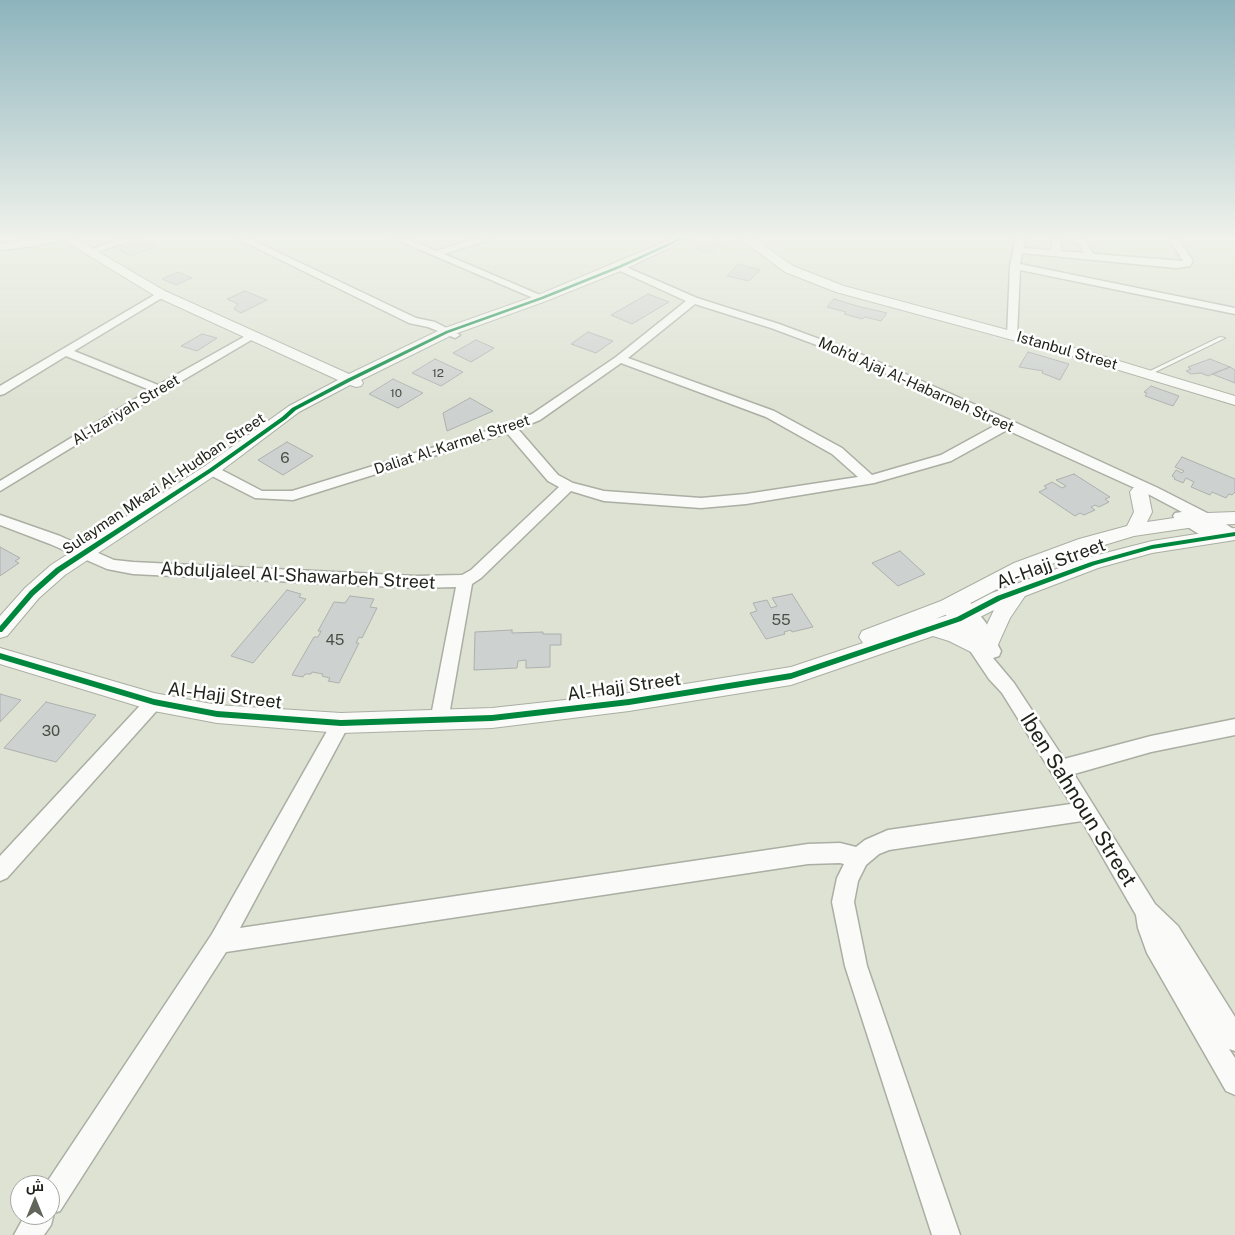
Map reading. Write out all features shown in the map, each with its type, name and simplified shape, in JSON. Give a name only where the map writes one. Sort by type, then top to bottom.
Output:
[{"type":"street","points":[[0,391],[162,294],[303,360],[348,384]]},
{"type":"street","points":[[356,294],[413,321],[420,327],[446,336]]},
{"type":"street","points":[[532,294],[542,298]]},
{"type":"street","name":"Sulayman Mkazi Al-Hudban Street","points":[[0,630],[32,593],[58,570],[210,470],[284,418],[306,410],[348,384],[446,336],[553,294]]},
{"type":"street","name":"Moh’d Ajaj Al-Habarneh Street","points":[[679,294],[775,326],[861,358],[1008,424],[1219,527]]},
{"type":"street","name":"Istanbul Street","points":[[854,294],[1148,374],[1235,401]]},
{"type":"street","points":[[1012,336],[1014,294]]},
{"type":"street","points":[[1150,294],[1235,311]]},
{"type":"street","name":"Daliat Al-Karmel Street","points":[[210,470],[260,495],[283,496],[510,428],[536,416],[557,403],[620,359],[693,300]]},
{"type":"street","name":"Al-Izariyah Street","points":[[0,487],[159,389],[253,336]]},
{"type":"street","points":[[66,352],[159,389]]},
{"type":"street","points":[[620,359],[770,414],[837,451],[869,480]]},
{"type":"street","points":[[510,428],[553,478],[568,486],[604,496],[701,503],[746,499],[869,480],[946,458],[1008,424]]},
{"type":"street","points":[[439,721],[465,581],[476,574],[568,486]]},
{"type":"street","points":[[1133,486],[1143,512],[1134,530]]},
{"type":"street","name":"Abduljaleel Al-Shawarbeh Street","points":[[0,520],[112,565],[133,568],[406,582],[465,581]]},
{"type":"street","name":"Al-Hajj Street","points":[[0,656],[154,702],[217,714],[341,723],[439,721],[561,711],[791,676],[932,628],[1037,562],[1085,544],[1134,530],[1219,527]]},
{"type":"street","name":"Al-Hajj Street","points":[[755,681],[778,669],[871,636],[1018,591],[1093,562],[1219,527]]},
{"type":"street","points":[[932,628],[983,645],[1018,591]]},
{"type":"street","name":"Iben Sahnoun Street","points":[[959,610],[983,645],[995,674],[1008,688],[1147,912],[1170,934],[1235,1039]]},
{"type":"street","points":[[0,871],[154,702]]},
{"type":"street","points":[[60,1186],[220,942],[341,723]]},
{"type":"street","points":[[1059,769],[1152,744],[1235,727]]},
{"type":"street","points":[[946,1235],[856,966],[843,902],[848,878],[859,858],[872,847],[888,840],[1086,811]]},
{"type":"street","points":[[220,942],[808,854],[840,853],[859,858]]},
{"type":"street","name":"Iben Sahnoun Street","points":[[1147,912],[1149,928],[1155,945],[1235,1082]]},
{"type":"lane","points":[[1148,374],[1222,338]]},
{"type":"building","points":[[239,294],[251,294],[267,300],[241,313],[234,309],[238,304],[227,299]]},
{"type":"building","points":[[648,294],[669,302],[632,324],[611,315]]},
{"type":"building","points":[[834,299],[887,313],[881,321],[865,317],[862,319],[827,307]]},
{"type":"building","points":[[588,332],[613,341],[596,353],[571,344]]},
{"type":"building","points":[[202,334],[217,338],[197,351],[181,346]]},
{"type":"building","points":[[476,340],[494,348],[471,362],[453,353]]},
{"type":"building","points":[[1028,352],[1069,364],[1060,380],[1042,373],[1043,371],[1019,367]]},
{"type":"building","points":[[435,359],[463,372],[441,386],[412,373]]},
{"type":"building","points":[[1210,359],[1230,367],[1208,376],[1201,373],[1191,374],[1186,371],[1191,369],[1188,367]]},
{"type":"building","points":[[1230,367],[1235,370],[1235,383],[1212,374]]},
{"type":"building","points":[[393,379],[423,393],[398,408],[369,394]]},
{"type":"building","points":[[1151,386],[1179,396],[1173,406],[1145,396],[1147,393],[1144,392]]},
{"type":"building","points":[[470,398],[493,411],[447,431],[443,413]]},
{"type":"building","points":[[287,442],[313,456],[283,475],[258,460]]},
{"type":"building","points":[[1182,457],[1235,479],[1235,492],[1232,495],[1229,494],[1226,498],[1212,492],[1210,495],[1191,487],[1194,482],[1186,478],[1183,483],[1174,479],[1172,476],[1176,470],[1182,473],[1184,471],[1175,467]]},
{"type":"building","points":[[1074,474],[1110,497],[1105,499],[1109,502],[1099,507],[1095,505],[1091,507],[1095,510],[1084,515],[1080,513],[1075,516],[1039,492],[1047,488],[1044,486],[1052,482],[1062,488],[1066,486],[1056,480]]},
{"type":"building","points":[[0,547],[20,558],[15,561],[19,563],[0,576]]},
{"type":"building","points":[[900,551],[925,574],[898,586],[872,563]]},
{"type":"building","points":[[287,590],[301,594],[299,597],[306,599],[253,663],[231,656]]},
{"type":"building","points":[[792,594],[813,627],[792,632],[791,630],[784,632],[785,634],[766,639],[750,613],[757,611],[753,603],[767,600],[771,608],[777,606],[772,598]]},
{"type":"building","points":[[350,596],[374,599],[370,607],[377,608],[362,638],[359,637],[356,643],[359,643],[339,683],[328,681],[330,678],[322,676],[323,674],[312,672],[311,674],[305,674],[303,677],[292,675],[314,637],[318,637],[321,631],[318,631],[334,602],[345,603]]},
{"type":"building","points":[[512,630],[512,633],[543,632],[543,634],[561,634],[561,645],[550,645],[550,667],[526,668],[526,660],[518,661],[517,668],[474,670],[475,632]]},
{"type":"building","points":[[0,694],[21,700],[0,722]]},
{"type":"building","points":[[46,702],[96,715],[56,762],[4,748]]},
{"type":"cycle path","points":[[0,630],[32,593],[58,570],[211,470],[294,409],[447,332],[553,294]]},
{"type":"cycle path","points":[[0,656],[154,702],[217,714],[341,723],[492,718],[629,702],[791,676],[959,619],[999,598],[1093,563],[1152,547],[1235,534]]}]
